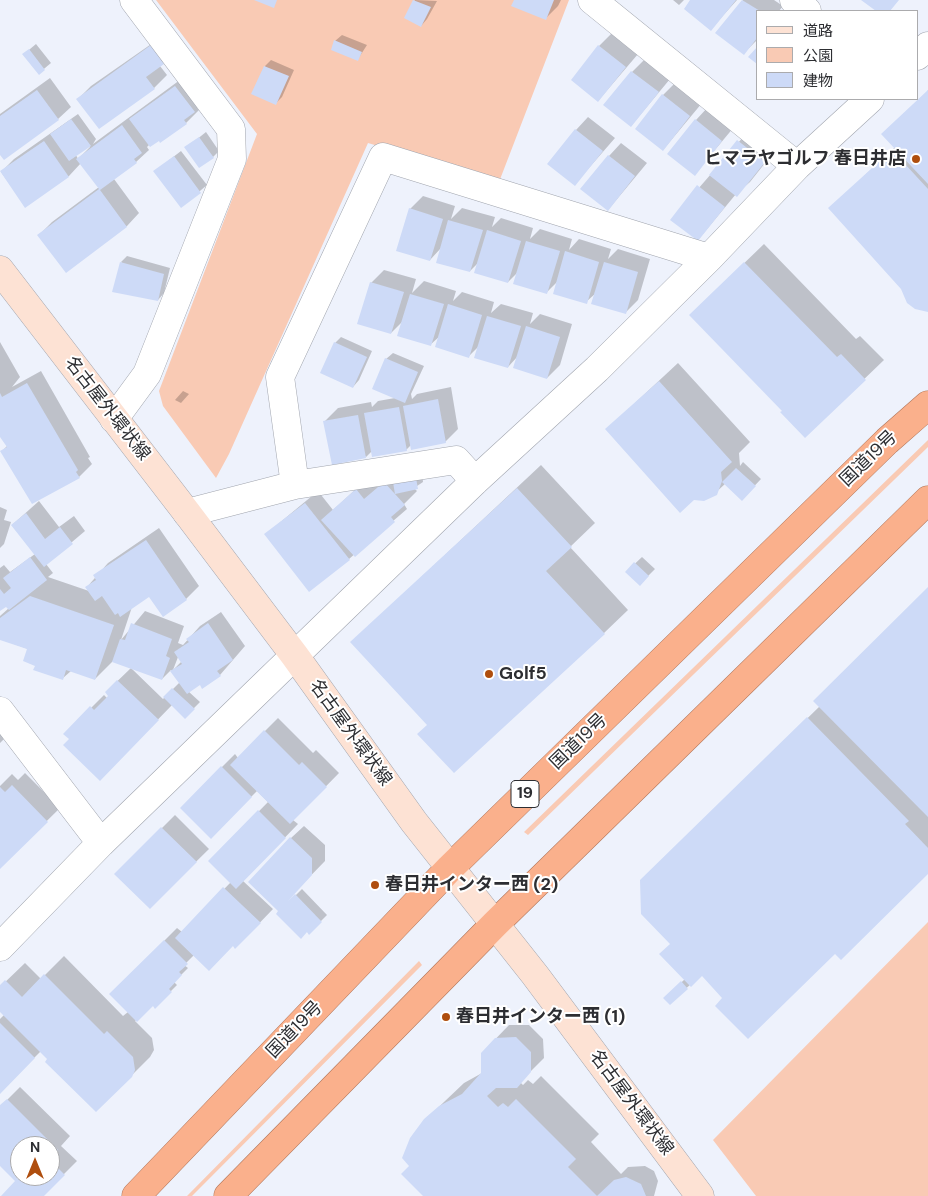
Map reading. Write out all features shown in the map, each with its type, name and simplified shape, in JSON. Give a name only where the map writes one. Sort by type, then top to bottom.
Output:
[{"type":"highway","name":"国道19号","points":[[136,1196],[450,868],[880,448],[928,405]]},
{"type":"highway","points":[[228,1196],[495,924],[928,500]]},
{"type":"main road","name":"名古屋外環状線","points":[[0,270],[187,513],[295,656],[414,822],[495,924],[700,1196]]},
{"type":"street","points":[[114,419],[147,374],[232,159],[231,129],[134,0]]},
{"type":"street","points":[[592,0],[798,166]]},
{"type":"street","points":[[794,0],[806,10]]},
{"type":"street","points":[[918,55],[928,46]]},
{"type":"street","points":[[0,947],[101,843],[475,481],[597,369],[798,166],[869,100]]},
{"type":"street","points":[[295,485],[280,377],[382,156],[709,258]]},
{"type":"street","points":[[187,513],[295,485],[456,460],[475,481]]},
{"type":"street","points":[[0,711],[101,843]]},
{"type":"green space","points":[[156,0],[569,0],[499,182],[368,143],[229,454],[216,478],[163,406],[159,391],[257,134]]},
{"type":"green space","points":[[928,440],[928,447],[528,835],[524,832]]},
{"type":"green space","points":[[928,922],[928,1196],[756,1196],[713,1140]]},
{"type":"green space","points":[[419,961],[422,965],[192,1196],[187,1196]]},
{"type":"building","points":[[254,0],[277,0],[274,8]]},
{"type":"building","points":[[413,0],[431,7],[421,27],[404,18]]},
{"type":"building","points":[[514,0],[554,0],[546,20],[511,6]]},
{"type":"building","points":[[690,0],[736,0],[711,31],[684,9]]},
{"type":"building","points":[[742,0],[758,10],[756,10],[756,39],[744,55],[715,33]]},
{"type":"building","points":[[861,0],[899,0],[891,10],[875,10]]},
{"type":"building","points":[[334,40],[362,52],[358,61],[331,50]]},
{"type":"building","points":[[151,45],[164,64],[146,77],[155,89],[99,129],[76,99]]},
{"type":"building","points":[[598,45],[626,67],[598,102],[571,80]]},
{"type":"building","points":[[756,48],[756,63],[748,57]]},
{"type":"building","points":[[29,49],[45,70],[39,75],[22,54]]},
{"type":"building","points":[[264,66],[289,76],[276,105],[251,94]]},
{"type":"building","points":[[631,71],[659,92],[631,127],[603,105]]},
{"type":"building","points":[[175,86],[195,112],[184,120],[187,124],[160,143],[159,141],[150,147],[129,119]]},
{"type":"building","points":[[37,90],[59,120],[4,160],[0,155],[0,116]]},
{"type":"building","name":"ヒマラヤゴルフ 春日井店","points":[[928,90],[928,184],[881,134]]},
{"type":"building","points":[[662,94],[690,116],[663,151],[635,129]]},
{"type":"building","points":[[71,119],[91,146],[69,161],[50,134]]},
{"type":"building","points":[[695,119],[722,141],[695,176],[667,154]]},
{"type":"building","points":[[122,125],[142,153],[134,159],[137,163],[100,190],[127,227],[66,273],[37,235],[99,189],[76,159]]},
{"type":"building","points":[[575,129],[603,151],[575,186],[547,164]]},
{"type":"building","points":[[199,137],[214,158],[199,168],[184,147]]},
{"type":"building","points":[[737,140],[765,162],[737,197],[709,175]]},
{"type":"building","points":[[44,141],[69,177],[25,208],[0,171]]},
{"type":"building","points":[[892,150],[928,189],[928,312],[915,309],[907,303],[901,289],[828,208]]},
{"type":"building","points":[[608,155],[635,176],[608,211],[580,189]]},
{"type":"building","points":[[174,156],[201,193],[181,208],[153,171]]},
{"type":"building","points":[[697,185],[725,207],[698,241],[670,220]]},
{"type":"building","points":[[409,208],[443,219],[430,261],[396,251]]},
{"type":"building","points":[[448,220],[483,230],[470,272],[436,263]]},
{"type":"building","points":[[487,230],[521,241],[508,283],[474,273]]},
{"type":"building","points":[[526,241],[560,251],[547,294],[513,284]]},
{"type":"building","points":[[565,251],[599,262],[587,304],[553,294]]},
{"type":"building","points":[[120,262],[164,274],[158,301],[112,292]]},
{"type":"building","points":[[604,262],[638,272],[626,314],[591,304]]},
{"type":"building","points":[[744,262],[837,357],[841,354],[866,380],[805,438],[780,412],[782,411],[689,315]]},
{"type":"building","points":[[370,282],[404,292],[391,334],[357,324]]},
{"type":"building","points":[[410,294],[444,304],[431,346],[397,336]]},
{"type":"building","points":[[448,304],[482,315],[469,358],[435,347]]},
{"type":"building","points":[[487,316],[521,326],[508,368],[474,358]]},
{"type":"building","points":[[526,326],[560,337],[547,379],[513,368]]},
{"type":"building","points":[[334,342],[367,357],[353,388],[320,373]]},
{"type":"building","points":[[385,358],[418,372],[405,403],[372,389]]},
{"type":"building","points":[[659,381],[732,462],[721,472],[722,481],[717,495],[704,501],[694,500],[680,513],[605,429]]},
{"type":"building","points":[[27,383],[78,470],[76,472],[80,478],[32,504],[0,451],[7,447],[0,437],[0,393],[2,397]]},
{"type":"building","points":[[438,399],[446,443],[411,450],[403,406]]},
{"type":"building","points":[[399,407],[407,451],[372,457],[364,413]]},
{"type":"building","points":[[358,415],[366,458],[332,465],[323,421]]},
{"type":"building","points":[[736,468],[756,486],[742,501],[722,482]]},
{"type":"building","points":[[416,478],[418,489],[395,494],[393,482]]},
{"type":"building","points":[[384,482],[405,505],[391,517],[395,522],[355,557],[321,520],[356,489],[364,499]]},
{"type":"building","points":[[517,488],[572,547],[546,571],[605,634],[454,773],[417,734],[427,725],[350,642]]},
{"type":"building","points":[[305,503],[350,560],[309,592],[264,534]]},
{"type":"building","points":[[26,513],[45,539],[60,527],[73,544],[44,567],[11,525]]},
{"type":"building","points":[[146,540],[187,600],[163,617],[149,597],[120,617],[118,613],[115,615],[102,596],[95,601],[85,587],[96,580],[93,575]]},
{"type":"building","points":[[30,557],[47,580],[9,610],[6,607],[0,611],[0,589],[4,594],[11,588],[3,578]]},
{"type":"building","points":[[634,562],[649,576],[640,586],[625,572]]},
{"type":"building","points":[[928,587],[928,817],[813,701]]},
{"type":"building","points":[[30,596],[114,625],[95,680],[66,670],[63,680],[33,670],[35,666],[23,661],[27,649],[0,640],[0,618]]},
{"type":"building","points":[[131,623],[172,639],[166,656],[170,658],[162,680],[112,662],[120,639],[125,640]]},
{"type":"building","points":[[208,623],[233,660],[217,671],[221,676],[202,689],[200,685],[187,694],[170,671],[182,664],[174,652],[189,642],[186,639]]},
{"type":"building","points":[[117,680],[159,720],[100,781],[63,745],[69,739],[63,734],[90,706],[94,710],[108,696],[105,692]]},
{"type":"building","points":[[172,688],[195,709],[185,719],[163,697]]},
{"type":"building","points":[[807,717],[909,821],[905,824],[928,848],[928,874],[841,960],[835,954],[748,1039],[715,1006],[722,998],[702,976],[691,987],[659,954],[670,944],[641,914],[640,880]]},
{"type":"building","points":[[264,730],[299,765],[302,762],[327,787],[290,824],[230,765]]},
{"type":"building","points":[[221,766],[252,797],[211,839],[180,808]]},
{"type":"building","points":[[12,785],[48,822],[0,869],[0,787],[5,792]]},
{"type":"building","points":[[258,810],[286,838],[236,889],[208,861]]},
{"type":"building","points":[[161,827],[197,862],[150,909],[114,874]]},
{"type":"building","points":[[290,837],[312,858],[312,875],[288,901],[295,894],[322,922],[309,935],[307,932],[301,939],[276,914],[278,911],[248,882]]},
{"type":"building","points":[[223,887],[261,923],[235,949],[233,946],[209,971],[175,938]]},
{"type":"building","points":[[164,940],[188,964],[179,972],[182,975],[169,989],[172,992],[155,1009],[153,1006],[137,1022],[109,994]]},
{"type":"building","points":[[44,974],[104,1034],[107,1031],[133,1057],[135,1070],[132,1077],[96,1112],[45,1062],[47,1059],[0,1012],[0,985],[5,980],[22,997]]},
{"type":"building","points":[[681,981],[688,989],[670,1005],[663,998]]},
{"type":"building","points":[[0,1023],[35,1058],[0,1094]]},
{"type":"building","points":[[516,1037],[531,1052],[531,1072],[517,1088],[496,1088],[487,1096],[498,1107],[503,1103],[508,1107],[516,1099],[576,1159],[568,1167],[597,1196],[423,1196],[401,1174],[409,1166],[402,1158],[410,1138],[424,1119],[439,1106],[462,1094],[481,1073],[481,1053],[495,1038]]},
{"type":"building","points":[[7,1099],[44,1136],[10,1136],[10,1176],[0,1166],[0,1105]]},
{"type":"building","points":[[60,1170],[65,1175],[60,1180]]},
{"type":"building","points":[[626,1177],[641,1184],[646,1196],[597,1196],[614,1180]]},
{"type":"building","points":[[10,1186],[54,1186],[44,1196],[1,1196]]},
{"type":"place","name":"ヒマラヤゴルフ 春日井店","points":[[916,159]]},
{"type":"place","name":"Golf5","points":[[489,674]]},
{"type":"place","name":"春日井インター西 (2)","points":[[375,885]]},
{"type":"place","name":"春日井インター西 (1)","points":[[446,1017]]}]
